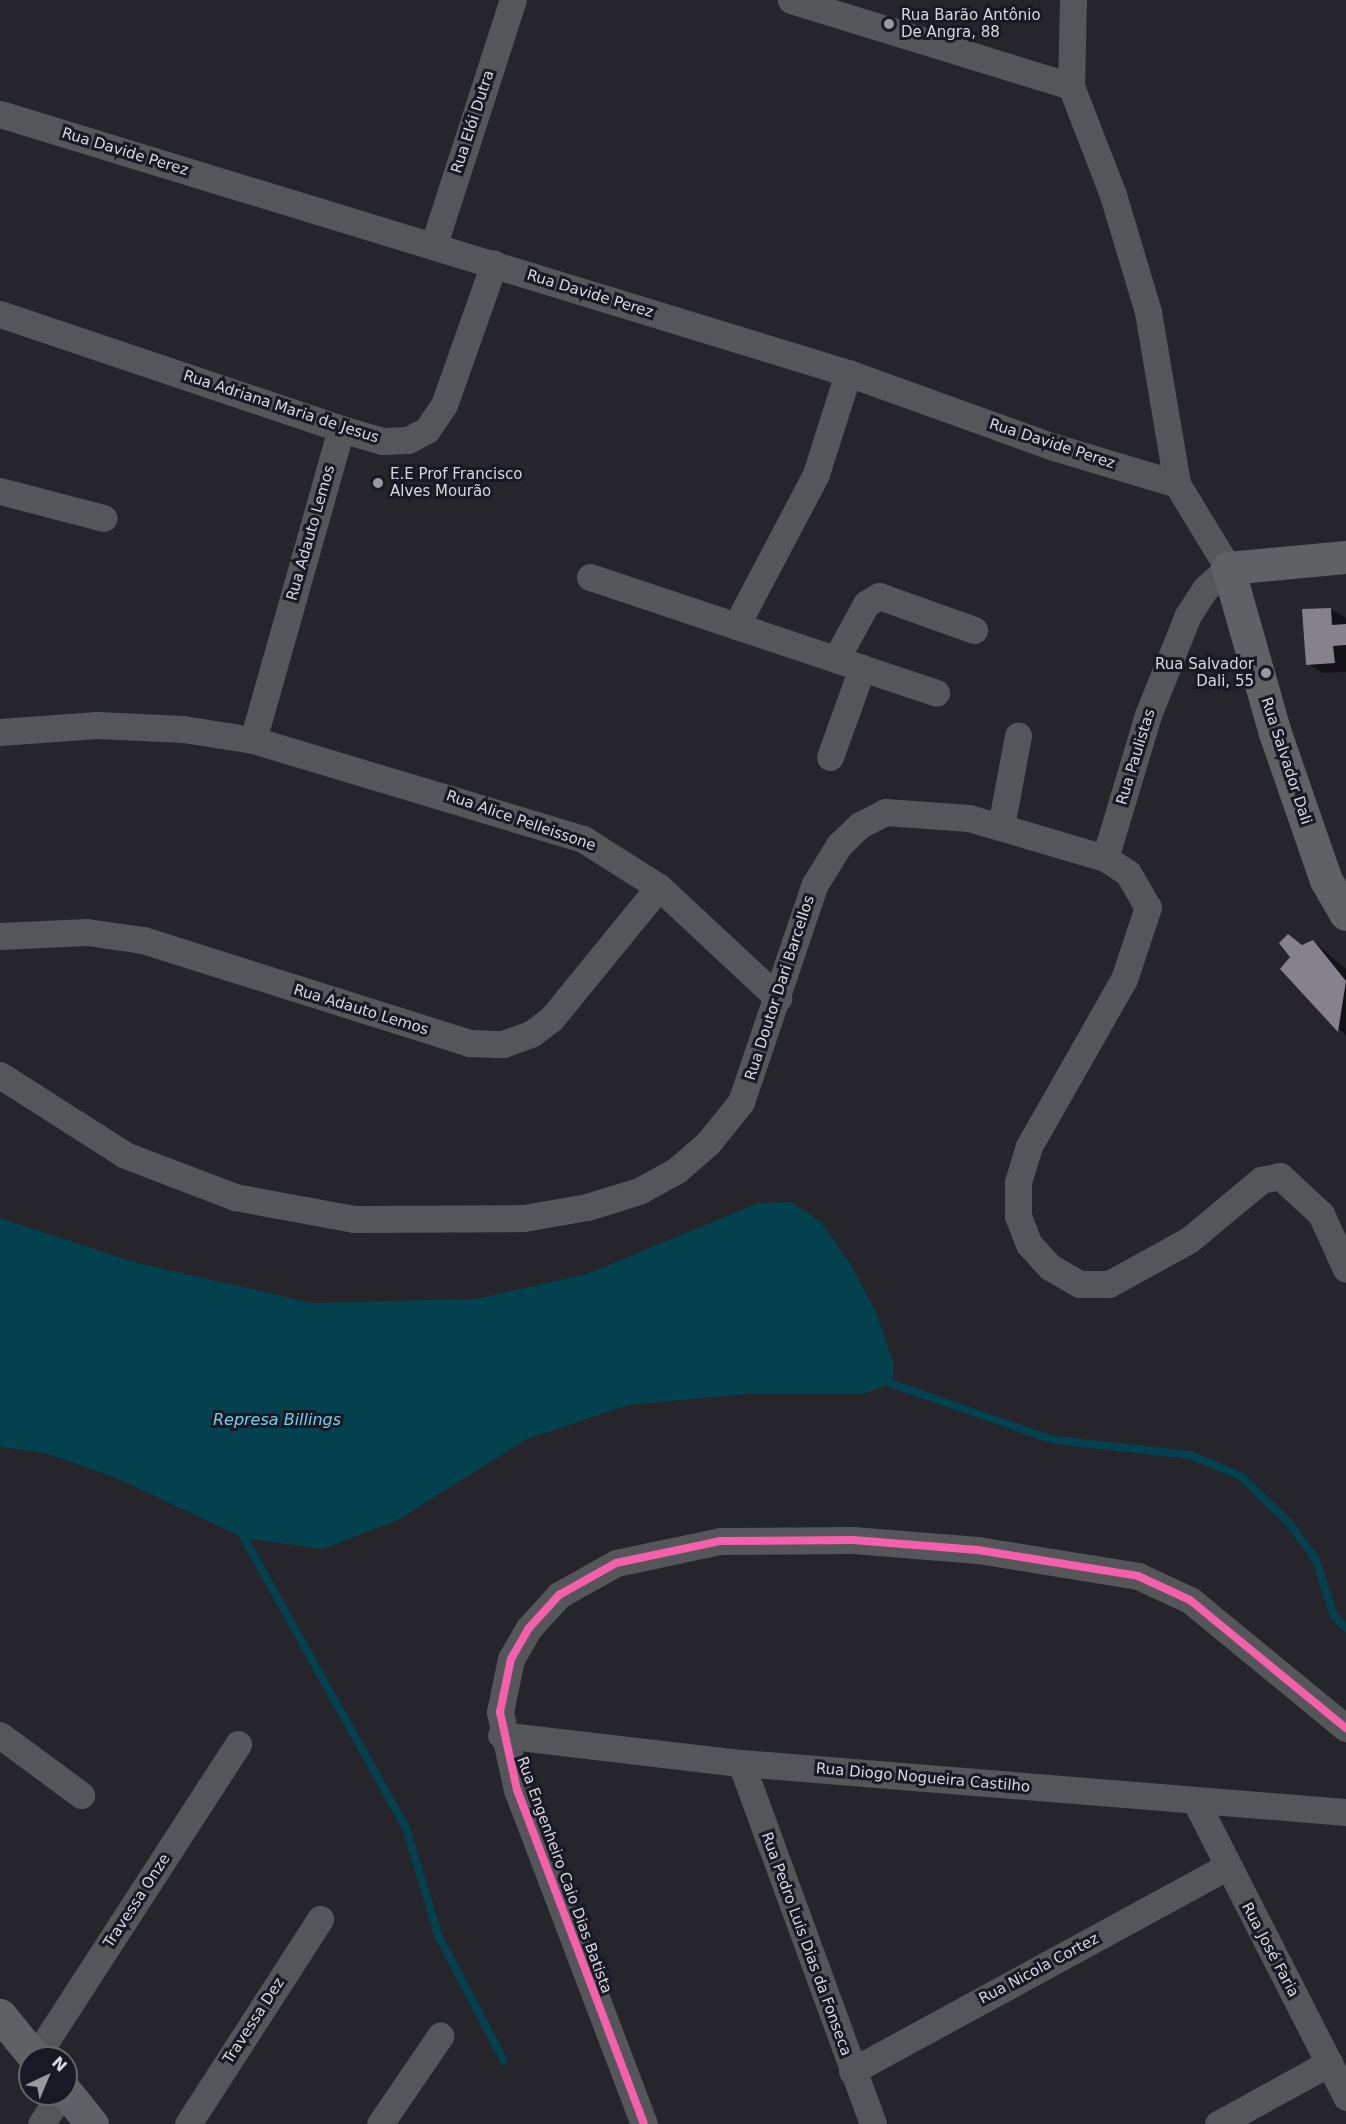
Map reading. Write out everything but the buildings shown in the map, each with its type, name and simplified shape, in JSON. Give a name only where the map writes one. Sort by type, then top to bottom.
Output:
[{"type":"street","name":"Rua Elói Dutra","points":[[434,244],[513,0]]},
{"type":"street","points":[[791,0],[857,10],[1071,86]]},
{"type":"street","points":[[1073,0],[1071,86],[1113,195],[1148,312],[1177,484],[1228,568],[1346,557]]},
{"type":"street","name":"Rua Davide Perez","points":[[0,114],[434,244],[848,373],[1054,447],[1177,484]]},
{"type":"street","name":"Rua Adriana Maria de Jesus","points":[[0,314],[341,429],[382,441],[408,440],[427,430],[444,405],[494,264]]},
{"type":"street","points":[[736,626],[816,474],[848,373]]},
{"type":"street","name":"Rua Adauto Lemos","points":[[253,740],[341,429]]},
{"type":"street","points":[[0,491],[104,518]]},
{"type":"street","name":"Rua Paulistas","points":[[1105,858],[1148,715],[1188,615],[1205,589],[1228,568]]},
{"type":"street","name":"Rua Salvador Dali","points":[[1228,568],[1278,743],[1326,880],[1346,914]]},
{"type":"street","points":[[590,577],[936,693]]},
{"type":"street","points":[[836,659],[871,598],[974,630]]},
{"type":"street","points":[[830,757],[862,668]]},
{"type":"street","points":[[0,732],[98,725],[183,729],[253,740]]},
{"type":"street","points":[[1001,826],[1018,736]]},
{"type":"street","name":"Rua Alice Pelleissone","points":[[253,740],[583,839],[659,887],[778,998]]},
{"type":"street","name":"Rua Doutor Dari Barcellos","points":[[0,1075],[125,1155],[235,1197],[354,1219],[524,1218],[628,1194],[677,1170],[741,1102],[815,884],[860,825],[885,812],[911,811],[1001,826],[1105,858],[1139,886],[1148,907],[1144,932],[1124,979],[1029,1146],[1018,1182],[1018,1216],[1029,1244],[1050,1267],[1079,1284],[1110,1284],[1189,1240],[1261,1179],[1280,1176],[1321,1214],[1346,1269]]},
{"type":"street","name":"Rua Adauto Lemos","points":[[0,936],[87,932],[143,940],[469,1043],[503,1044],[531,1034],[552,1018],[659,887]]},
{"type":"street","name":"Rua Engenheiro Caio Dias Batista","points":[[644,2124],[572,1945],[501,1735],[511,1659],[529,1628],[560,1595],[616,1563],[731,1540],[853,1540],[978,1550],[1138,1576],[1198,1606],[1346,1728]]},
{"type":"street","points":[[0,1735],[81,1795]]},
{"type":"street","name":"Rua Diogo Nogueira Castilho","points":[[501,1735],[741,1763],[1196,1802],[1346,1812]]},
{"type":"street","name":"Travessa Onze","points":[[43,2046],[238,1744]]},
{"type":"street","name":"Rua Pedro Luis Dias da Fonseca","points":[[741,1763],[873,2124]]},
{"type":"street","name":"Rua José Faria","points":[[1196,1802],[1226,1868],[1346,2097]]},
{"type":"street","name":"Rua Nicola Cortez","points":[[852,2070],[1226,1868]]},
{"type":"street","name":"Travessa Dez","points":[[188,2124],[320,1919]]},
{"type":"street","points":[[0,2015],[25,2046]]},
{"type":"street","points":[[380,2124],[440,2036]]},
{"type":"street","points":[[1218,2124],[1329,2063]]},
{"type":"street","points":[[41,2124],[53,2106]]},
{"type":"street","points":[[77,2106],[92,2124]]},
{"type":"water","name":"Represa Billings","points":[[791,1202],[821,1222],[850,1263],[877,1314],[894,1365],[892,1384],[862,1394],[746,1394],[628,1405],[527,1439],[398,1520],[323,1549],[244,1538],[116,1478],[45,1453],[0,1447],[0,1218],[134,1262],[312,1303],[475,1299],[587,1274],[758,1203]]},
{"type":"waterway","points":[[892,1384],[1054,1440],[1190,1455],[1241,1476],[1290,1524],[1316,1560],[1334,1616],[1346,1628]]},
{"type":"waterway","points":[[244,1538],[406,1828],[439,1937],[504,2061]]},
{"type":"cycle path","points":[[644,2124],[517,1790],[500,1712],[511,1659],[529,1628],[559,1595],[616,1563],[720,1541],[853,1540],[978,1550],[1138,1576],[1190,1600],[1346,1728]]},
{"type":"place","name":"Rua Barão Antônio De Angra, 88","points":[[889,24]]},
{"type":"place","name":"E.E Prof Francisco Alves Mourão","points":[[378,483]]},
{"type":"place","name":"Rua Salvador Dali, 55","points":[[1266,673]]}]
